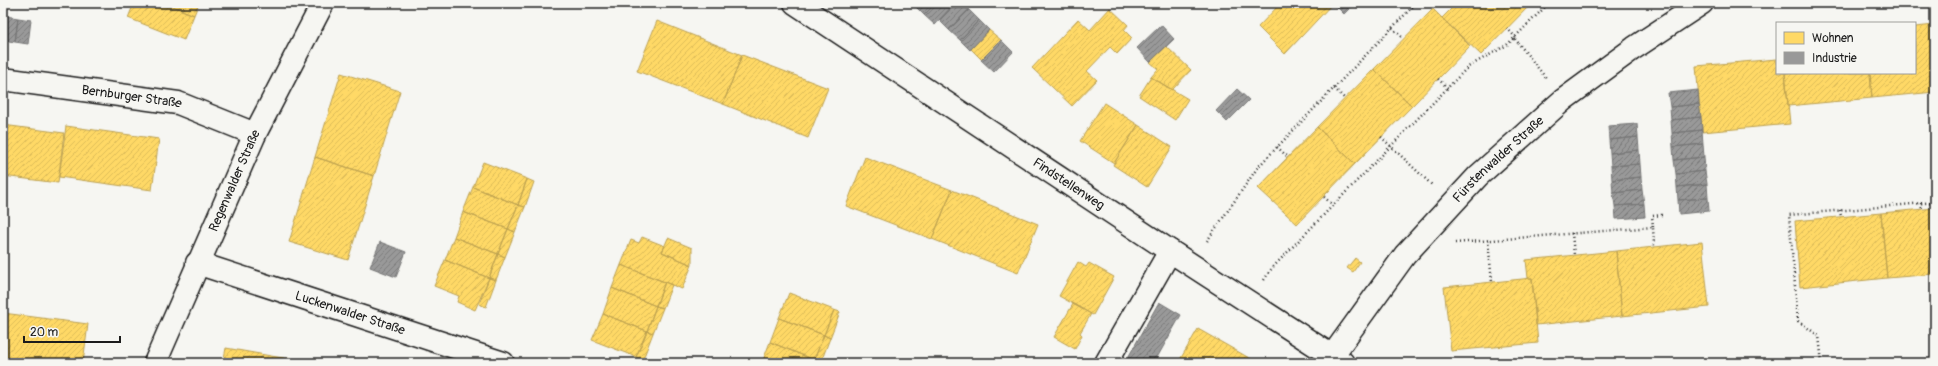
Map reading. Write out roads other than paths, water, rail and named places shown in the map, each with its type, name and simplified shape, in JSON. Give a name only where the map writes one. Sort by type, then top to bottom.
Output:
[{"type":"street","name":"Regenwalder Straße","points":[[156,363],[197,263],[255,134],[322,3]]},
{"type":"street","name":"Findstellenweg","points":[[795,3],[1248,301],[1334,360]]},
{"type":"street","name":"Fürstenwalder Straße","points":[[1334,360],[1405,255],[1478,176],[1563,100],[1634,48],[1702,3]]},
{"type":"street","name":"Bernburger Straße","points":[[3,80],[178,103],[255,134]]},
{"type":"street","points":[[1106,363],[1170,251]]},
{"type":"street","name":"Luckenwalder Straße","points":[[197,263],[503,363]]}]
